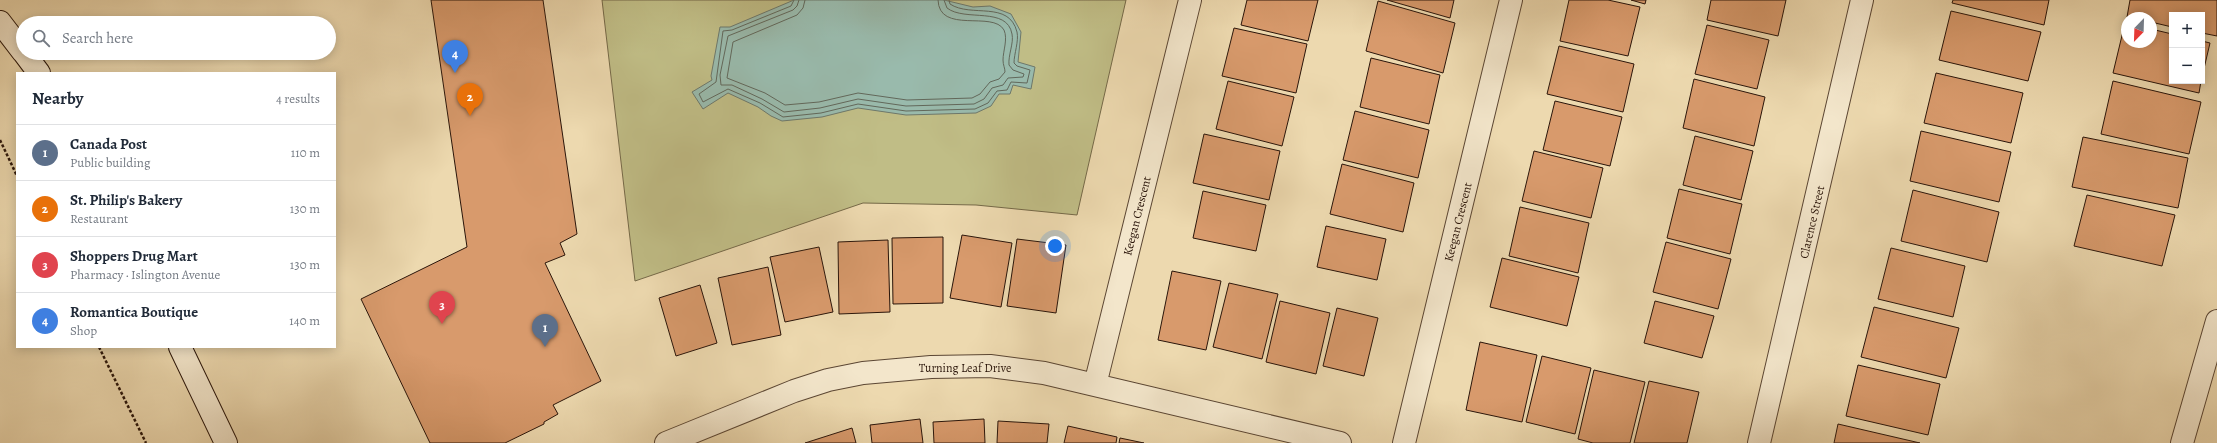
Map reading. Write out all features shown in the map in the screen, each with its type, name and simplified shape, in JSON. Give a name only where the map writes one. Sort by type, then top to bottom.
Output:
[{"type":"street","name":"Keegan Crescent","points":[[1095,385],[1190,0]]},
{"type":"street","name":"Keegan Crescent","points":[[1404,443],[1512,0]]},
{"type":"street","name":"Clarence Street","points":[[1759,443],[1862,0]]},
{"type":"street","points":[[0,22],[16,43]]},
{"type":"street","points":[[29,60],[38,72]]},
{"type":"street","points":[[2182,443],[2217,321]]},
{"type":"street","points":[[180,348],[226,443]]},
{"type":"street","name":"Turning Leaf Drive","points":[[666,443],[794,391],[828,380],[863,373],[931,367],[990,366],[1044,373],[1340,443]]},
{"type":"path","points":[[0,140],[16,174]]},
{"type":"path","points":[[99,348],[146,443]]},
{"type":"shaded area","points":[[602,0],[1126,0],[1077,215],[976,205],[863,203],[635,281]]},
{"type":"water","points":[[794,0],[944,0],[973,7],[990,6],[1011,14],[1021,32],[1018,62],[1035,67],[1031,89],[1013,85],[1010,94],[999,94],[991,106],[976,113],[906,115],[858,108],[822,117],[782,121],[771,116],[758,107],[728,93],[703,109],[692,92],[712,80],[711,76],[720,27],[730,27]]},
{"type":"building","points":[[431,0],[543,0],[577,234],[560,243],[565,255],[545,263],[601,381],[553,405],[558,414],[544,422],[544,424],[505,443],[430,443],[361,299],[467,247]]},
{"type":"building","points":[[1247,0],[1318,0],[1308,41],[1241,25]]},
{"type":"building","points":[[1387,0],[1454,0],[1450,18]]},
{"type":"building","points":[[1569,0],[1608,0],[1640,7],[1628,56],[1560,41]]},
{"type":"building","points":[[1631,0],[1646,0],[1645,4]]},
{"type":"building","points":[[1711,0],[1786,0],[1778,36],[1707,20]]},
{"type":"building","points":[[1953,0],[2049,0],[2044,25],[1952,3]]},
{"type":"building","points":[[2130,0],[2217,0],[2217,36],[2205,34],[2205,12],[2169,12],[2169,26],[2157,23],[2157,12],[2128,12]]},
{"type":"building","points":[[1378,1],[1455,23],[1443,73],[1366,51]]},
{"type":"building","points":[[1951,11],[2041,32],[2028,81],[1939,60]]},
{"type":"building","points":[[1707,25],[1769,40],[1757,89],[1695,74]]},
{"type":"building","points":[[1234,28],[1307,44],[1296,93],[1222,76]]},
{"type":"building","points":[[2157,30],[2169,33],[2169,84],[2200,84],[2199,93],[2113,73],[2121,40],[2121,48],[2157,48]]},
{"type":"building","points":[[2205,42],[2210,43],[2205,64]]},
{"type":"building","points":[[1559,46],[1634,64],[1623,112],[1547,94]]},
{"type":"building","points":[[1371,58],[1440,75],[1429,124],[1360,107]]},
{"type":"building","points":[[1936,73],[2023,93],[2011,143],[1924,123]]},
{"type":"building","points":[[1694,79],[1765,97],[1754,146],[1683,128]]},
{"type":"building","points":[[1228,81],[1294,97],[1282,146],[1216,129]]},
{"type":"building","points":[[2113,81],[2201,102],[2189,154],[2101,134]]},
{"type":"building","points":[[1555,101],[1622,117],[1610,166],[1543,150]]},
{"type":"building","points":[[1355,111],[1429,130],[1418,178],[1343,160]]},
{"type":"building","points":[[1921,131],[2011,152],[1999,202],[1910,181]]},
{"type":"building","points":[[1204,134],[1280,151],[1269,200],[1193,183]]},
{"type":"building","points":[[1695,136],[1753,151],[1741,200],[1683,185]]},
{"type":"building","points":[[2083,137],[2188,158],[2178,208],[2072,187]]},
{"type":"building","points":[[1534,151],[1603,168],[1591,218],[1522,201]]},
{"type":"building","points":[[1342,164],[1414,183],[1403,232],[1330,214]]},
{"type":"building","points":[[1679,189],[1742,204],[1730,254],[1667,238]]},
{"type":"building","points":[[1913,190],[1999,212],[1987,262],[1901,241]]},
{"type":"building","points":[[1203,191],[1266,205],[1256,251],[1193,238]]},
{"type":"building","points":[[2087,195],[2175,215],[2162,266],[2074,246]]},
{"type":"building","points":[[1520,207],[1589,223],[1578,273],[1509,256]]},
{"type":"building","points":[[1326,226],[1386,239],[1377,280],[1317,267]]},
{"type":"building","points":[[962,235],[1012,243],[1001,307],[950,298]]},
{"type":"building","points":[[943,237],[943,303],[893,304],[892,238]]},
{"type":"building","points":[[1017,239],[1066,245],[1056,313],[1007,306]]},
{"type":"building","points":[[888,240],[890,312],[839,314],[838,242]]},
{"type":"building","points":[[1666,242],[1731,259],[1718,309],[1653,292]]},
{"type":"building","points":[[819,247],[833,312],[785,322],[770,257]]},
{"type":"building","points":[[1891,248],[1965,266],[1953,317],[1878,299]]},
{"type":"building","points":[[1502,258],[1579,277],[1567,326],[1490,307]]},
{"type":"building","points":[[768,267],[781,335],[732,345],[718,278]]},
{"type":"building","points":[[1172,271],[1221,281],[1206,350],[1158,340]]},
{"type":"building","points":[[1229,283],[1278,294],[1262,359],[1213,347]]},
{"type":"building","points":[[700,285],[717,343],[676,356],[659,298]]},
{"type":"building","points":[[1280,301],[1330,313],[1316,374],[1266,362]]},
{"type":"building","points":[[1655,301],[1714,316],[1702,358],[1644,343]]},
{"type":"building","points":[[1874,307],[1959,328],[1946,378],[1861,357]]},
{"type":"building","points":[[1337,308],[1378,318],[1364,376],[1323,366]]},
{"type":"building","points":[[1480,342],[1537,355],[1522,422],[1466,410]]},
{"type":"building","points":[[1542,356],[1591,368],[1575,434],[1526,422]]},
{"type":"building","points":[[1858,365],[1940,384],[1928,435],[1846,416]]},
{"type":"building","points":[[1594,370],[1645,382],[1630,443],[1593,443],[1578,439]]},
{"type":"building","points":[[1649,381],[1699,392],[1687,443],[1634,443]]},
{"type":"building","points":[[920,419],[923,443],[872,443],[870,425]]},
{"type":"building","points":[[984,419],[985,443],[934,443],[933,422]]},
{"type":"building","points":[[998,421],[1049,424],[1047,443],[997,443]]},
{"type":"building","points":[[1838,424],[1920,443],[1834,443]]},
{"type":"building","points":[[1068,426],[1117,437],[1116,443],[1064,443]]},
{"type":"building","points":[[852,428],[856,443],[805,443]]},
{"type":"building","points":[[1120,438],[1144,443],[1119,443]]},
{"type":"place","name":"Romantica Boutique","points":[[455,73]]},
{"type":"place","name":"St. Philip's Bakery","points":[[470,116]]},
{"type":"place","name":"Shoppers Drug Mart","points":[[442,324]]},
{"type":"place","name":"Canada Post","points":[[545,347]]}]
